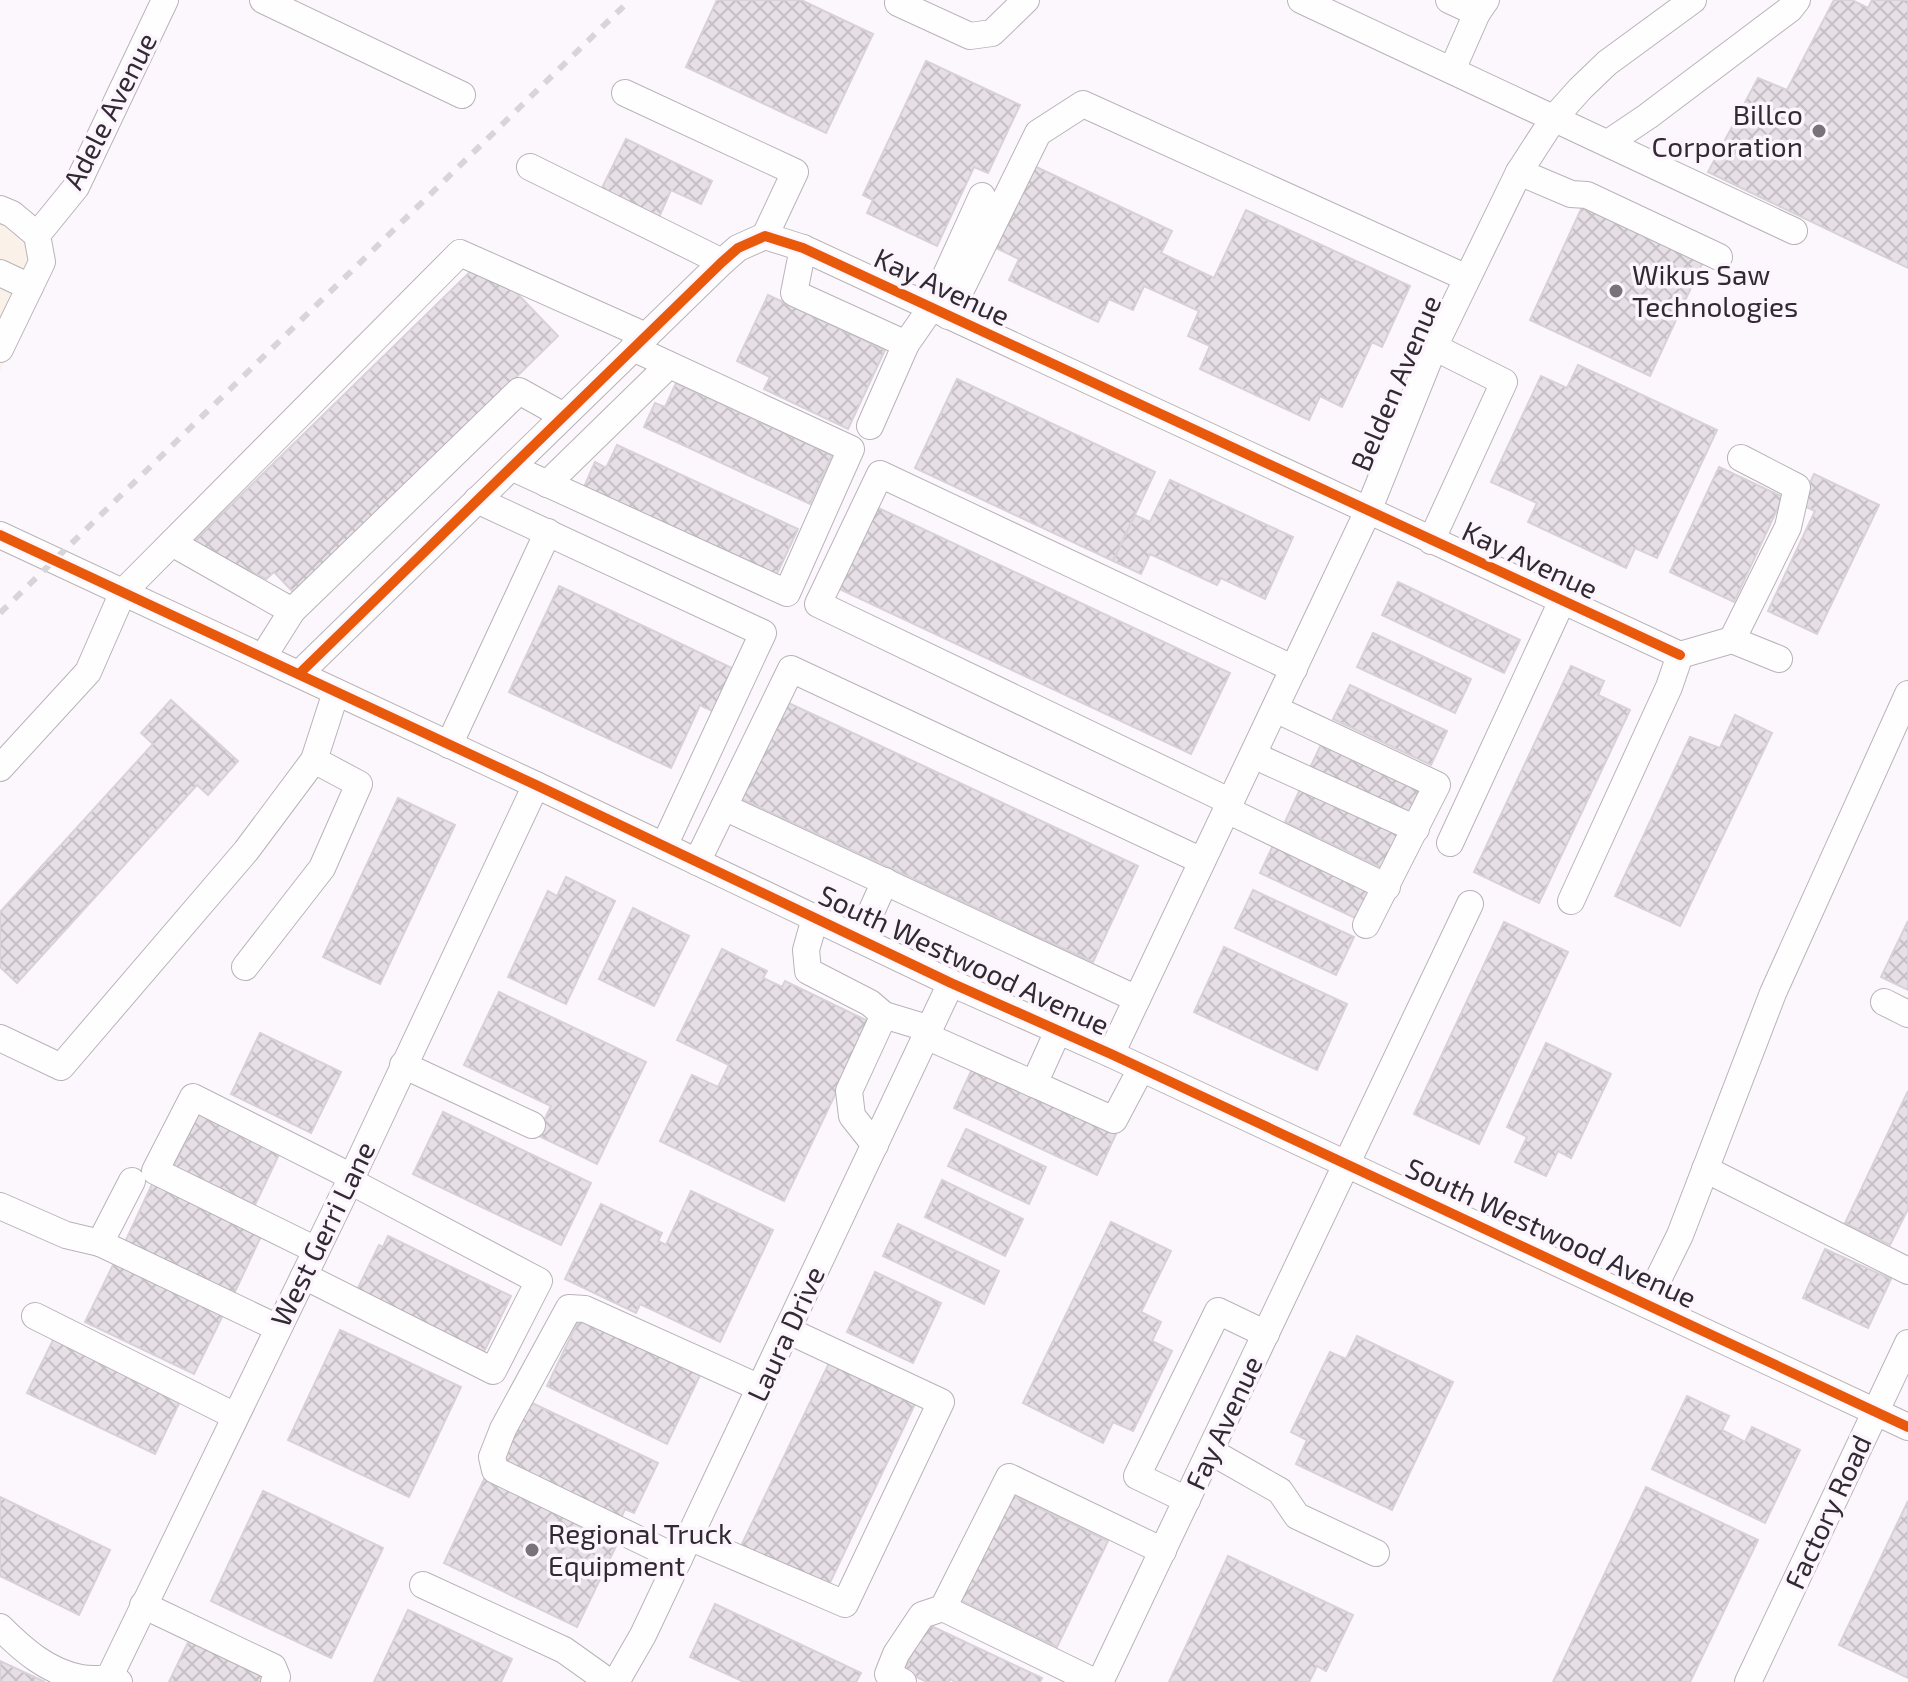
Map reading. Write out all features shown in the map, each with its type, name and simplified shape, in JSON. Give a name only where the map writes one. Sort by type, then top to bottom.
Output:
[{"type":"street","name":"Adele Avenue","points":[[37,235],[76,187],[165,0]]},
{"type":"street","points":[[263,0],[462,95]]},
{"type":"street","points":[[898,3],[970,36],[992,33],[1026,0]]},
{"type":"street","points":[[1301,0],[1794,231]]},
{"type":"street","points":[[1449,0],[1481,6],[1452,70]]},
{"type":"street","name":"Belden Avenue","points":[[1111,1054],[1368,511],[1434,347],[1519,172],[1554,118],[1607,63],[1693,0]]},
{"type":"street","points":[[1608,143],[1790,9],[1797,0]]},
{"type":"street","points":[[299,674],[722,262],[738,248],[765,236],[795,172],[625,93]]},
{"type":"street","points":[[870,426],[906,344],[940,312],[1038,133],[1083,104],[1467,278]]},
{"type":"street","points":[[530,167],[722,262]]},
{"type":"street","points":[[1519,172],[1571,194],[1587,195],[1719,257]]},
{"type":"street","points":[[940,312],[982,196]]},
{"type":"street","points":[[0,209],[12,214],[37,235],[42,262],[0,349]]},
{"type":"street","name":"Kay Avenue","points":[[765,236],[803,248],[1680,655]]},
{"type":"street","points":[[803,248],[788,277],[794,293],[906,344]]},
{"type":"street","points":[[0,768],[88,672],[123,592],[460,253],[639,342],[669,365],[851,449],[787,593],[513,468]]},
{"type":"street","points":[[0,273],[30,287]]},
{"type":"street","points":[[1431,541],[1504,382],[1434,347]]},
{"type":"street","points":[[547,484],[669,365]]},
{"type":"street","points":[[263,657],[292,611],[519,391],[562,415]]},
{"type":"street","points":[[1732,640],[1788,527],[1797,487],[1741,458]]},
{"type":"street","points":[[1294,669],[880,474],[818,604],[1387,887]]},
{"type":"street","points":[[477,500],[763,633],[664,846]]},
{"type":"street","points":[[449,745],[548,532]]},
{"type":"street","name":"South Westwood Avenue","points":[[0,535],[951,983],[1111,1054],[1908,1427]]},
{"type":"street","points":[[172,543],[292,611]]},
{"type":"street","points":[[1450,843],[1562,601]]},
{"type":"street","points":[[1571,901],[1669,687],[1680,655],[1732,640],[1779,659]]},
{"type":"street","points":[[697,862],[791,669],[1202,861]]},
{"type":"street","points":[[0,1038],[61,1067],[246,851],[314,760],[336,692]]},
{"type":"street","points":[[1646,1304],[1680,1235],[1773,993],[1908,694]]},
{"type":"street","points":[[1275,709],[1437,785],[1366,925]]},
{"type":"street","points":[[1253,755],[1416,829]]},
{"type":"street","points":[[245,967],[322,868],[359,784],[314,760]]},
{"type":"street","name":"West Gerri Lane","points":[[111,1680],[143,1605],[351,1179],[536,785]]},
{"type":"street","points":[[724,807],[1137,999]]},
{"type":"street","points":[[859,939],[885,881]]},
{"type":"street","name":"Fay Avenue","points":[[1097,1682],[1163,1551],[1470,904]]},
{"type":"street","points":[[815,918],[806,950],[808,971],[870,1003],[884,1015],[928,1032],[1114,1120],[1141,1069]]},
{"type":"street","name":"Laura Drive","points":[[616,1682],[643,1635],[951,983]]},
{"type":"street","points":[[1884,1002],[1908,1014]]},
{"type":"street","points":[[875,1145],[852,1116],[849,1091],[884,1015]]},
{"type":"street","points":[[1034,1084],[1058,1031]]},
{"type":"street","points":[[403,1065],[532,1125]]},
{"type":"street","points":[[304,1276],[493,1371],[539,1281],[193,1097],[155,1171],[316,1250]]},
{"type":"street","points":[[1705,1169],[1908,1271]]},
{"type":"street","points":[[100,1243],[132,1181]]},
{"type":"street","points":[[0,1206],[66,1235],[100,1243],[278,1328]]},
{"type":"street","points":[[760,1388],[585,1309],[569,1308],[503,1429],[492,1457],[495,1470],[684,1548],[845,1604],[941,1402],[787,1330]]},
{"type":"street","points":[[1187,1500],[1137,1476],[1218,1311],[1266,1334]]},
{"type":"street","points":[[35,1316],[235,1416]]},
{"type":"street","name":"Factory Road","points":[[1748,1682],[1908,1343]]},
{"type":"street","points":[[1210,1451],[1280,1491],[1297,1516],[1376,1553]]},
{"type":"street","points":[[943,1608],[1009,1477],[1163,1551]]},
{"type":"street","points":[[423,1585],[564,1650],[609,1682]]},
{"type":"street","points":[[143,1605],[273,1667],[277,1677],[274,1682]]},
{"type":"street","points":[[903,1682],[888,1674],[896,1654],[922,1615],[943,1608],[1097,1682]]},
{"type":"street","points":[[0,1627],[33,1657],[67,1679],[111,1680]]},
{"type":"shaded area","points":[[0,198],[54,223],[0,372]]},
{"type":"building","points":[[717,0],[801,0],[873,34],[826,133],[686,67]]},
{"type":"building","name":"Billco Corporation","points":[[1834,0],[1852,0],[1868,8],[1872,0],[1908,0],[1908,268],[1708,172],[1758,78],[1787,90]]},
{"type":"building","points":[[926,61],[1020,105],[988,173],[974,167],[937,246],[867,213],[873,200],[863,195]]},
{"type":"building","points":[[626,139],[712,181],[701,204],[671,190],[656,224],[598,196]]},
{"type":"building","points":[[1032,165],[1172,231],[1161,253],[1214,278],[1246,210],[1410,286],[1382,347],[1372,342],[1342,407],[1320,396],[1309,420],[1200,369],[1210,346],[1188,336],[1199,311],[1144,286],[1133,310],[1109,299],[1098,322],[1009,280],[1019,259],[994,247]]},
{"type":"building","name":"Wikus Saw Technologies","points":[[1582,207],[1703,262],[1650,376],[1530,320]]},
{"type":"building","points":[[474,268],[510,286],[558,336],[295,594],[274,572],[266,579],[203,548],[195,540]]},
{"type":"building","points":[[768,295],[885,350],[848,429],[764,389],[770,377],[737,361]]},
{"type":"building","points":[[1578,365],[1717,430],[1657,558],[1635,548],[1626,568],[1528,522],[1537,503],[1491,482],[1541,376],[1567,388]]},
{"type":"building","points":[[957,379],[1155,472],[1113,561],[915,468]]},
{"type":"building","points":[[676,383],[832,455],[810,504],[644,427],[655,403],[665,407]]},
{"type":"building","points":[[617,445],[798,529],[776,576],[584,487],[595,462],[606,468]]},
{"type":"building","points":[[1719,467],[1783,497],[1734,602],[1670,572]]},
{"type":"building","points":[[1814,474],[1879,505],[1817,634],[1768,611],[1815,511],[1800,504]]},
{"type":"building","points":[[1170,480],[1293,537],[1265,599],[1221,578],[1217,585],[1150,554],[1141,574],[1113,561],[1135,515],[1150,522]]},
{"type":"building","points":[[872,505],[1230,673],[1191,754],[833,586]]},
{"type":"building","points":[[1398,582],[1520,640],[1504,673],[1382,615]]},
{"type":"building","points":[[559,586],[736,670],[716,713],[700,705],[671,768],[509,692]]},
{"type":"building","points":[[1373,633],[1471,679],[1455,713],[1357,667]]},
{"type":"building","points":[[1571,666],[1604,681],[1598,695],[1630,710],[1539,903],[1474,872]]},
{"type":"building","points":[[1350,685],[1447,731],[1431,765],[1333,719]]},
{"type":"building","points":[[780,699],[1138,866],[1093,962],[735,796]]},
{"type":"building","points":[[171,700],[238,761],[208,795],[197,785],[17,983],[0,967],[0,912],[153,744],[141,733]]},
{"type":"building","points":[[1735,715],[1772,733],[1680,926],[1615,896],[1690,737],[1720,748]]},
{"type":"building","points":[[1325,736],[1423,782],[1407,816],[1309,770]]},
{"type":"building","points":[[1301,787],[1398,834],[1382,868],[1285,822]]},
{"type":"building","points":[[398,798],[455,825],[380,984],[323,957]]},
{"type":"building","points":[[1276,839],[1373,886],[1357,919],[1260,873]]},
{"type":"building","points":[[566,877],[615,901],[566,1004],[508,977],[548,891],[557,896]]},
{"type":"building","points":[[1253,890],[1354,937],[1336,975],[1235,928]]},
{"type":"building","points":[[633,908],[689,936],[654,1006],[599,979]]},
{"type":"building","points":[[1908,921],[1908,990],[1881,977]]},
{"type":"building","points":[[1504,922],[1568,952],[1479,1144],[1414,1114]]},
{"type":"building","points":[[1224,947],[1347,1004],[1317,1070],[1194,1012]]},
{"type":"building","points":[[722,949],[767,971],[763,978],[782,987],[785,981],[870,1022],[784,1201],[660,1141],[692,1075],[718,1087],[729,1065],[677,1040]]},
{"type":"building","points":[[499,992],[646,1062],[597,1164],[537,1135],[551,1106],[464,1065]]},
{"type":"building","points":[[260,1033],[341,1072],[311,1133],[231,1094]]},
{"type":"building","points":[[1546,1043],[1611,1074],[1571,1158],[1558,1151],[1546,1176],[1515,1162],[1527,1137],[1507,1127]]},
{"type":"building","points":[[973,1067],[1116,1134],[1097,1175],[954,1108]]},
{"type":"building","points":[[1908,1091],[1908,1209],[1890,1245],[1845,1223]]},
{"type":"building","points":[[203,1105],[284,1144],[255,1205],[174,1166]]},
{"type":"building","points":[[443,1112],[591,1183],[561,1245],[413,1174]]},
{"type":"building","points":[[966,1129],[1046,1167],[1029,1204],[948,1166]]},
{"type":"building","points":[[154,1180],[263,1232],[234,1294],[125,1242]]},
{"type":"building","points":[[942,1180],[1023,1219],[1005,1256],[925,1217]]},
{"type":"building","points":[[691,1191],[773,1230],[720,1342],[640,1304],[636,1313],[565,1279],[601,1204],[662,1233],[658,1241],[666,1245]]},
{"type":"building","points":[[1111,1222],[1171,1251],[1141,1312],[1161,1322],[1152,1341],[1172,1351],[1133,1431],[1113,1422],[1103,1443],[1023,1403]]},
{"type":"building","points":[[898,1224],[999,1271],[984,1304],[883,1256]]},
{"type":"building","points":[[388,1236],[511,1296],[482,1356],[355,1294],[379,1245],[383,1247]]},
{"type":"building","points":[[1825,1249],[1891,1279],[1868,1328],[1803,1298]]},
{"type":"building","points":[[115,1261],[224,1313],[194,1374],[85,1322]]},
{"type":"building","points":[[875,1272],[941,1303],[913,1363],[847,1332]]},
{"type":"building","points":[[583,1311],[703,1369],[667,1444],[547,1386]]},
{"type":"building","points":[[340,1330],[461,1387],[409,1497],[288,1440]]},
{"type":"building","points":[[57,1332],[184,1393],[155,1454],[27,1393]]},
{"type":"building","points":[[1357,1336],[1453,1382],[1392,1510],[1296,1464],[1307,1440],[1291,1432],[1330,1352],[1346,1359]]},
{"type":"building","points":[[829,1363],[915,1404],[827,1589],[740,1548]]},
{"type":"building","points":[[1687,1396],[1729,1416],[1722,1430],[1745,1442],[1752,1427],[1800,1450],[1765,1523],[1652,1469]]},
{"type":"building","points":[[530,1402],[658,1463],[634,1513],[625,1509],[621,1518],[502,1461]]},
{"type":"building","name":"Regional Truck Equipment","points":[[487,1473],[620,1538],[577,1627],[444,1563]]},
{"type":"building","points":[[1646,1487],[1758,1540],[1690,1682],[1553,1682]]},
{"type":"building","points":[[263,1491],[383,1548],[331,1658],[211,1601]]},
{"type":"building","points":[[1008,1493],[1108,1541],[1057,1647],[958,1599]]},
{"type":"building","points":[[0,1497],[110,1550],[79,1615],[0,1576]]},
{"type":"building","points":[[1908,1501],[1908,1678],[1839,1645]]},
{"type":"building","points":[[1228,1556],[1353,1615],[1326,1671],[1317,1666],[1309,1682],[1169,1682]]},
{"type":"building","points":[[715,1604],[861,1673],[856,1682],[744,1682],[690,1657]]},
{"type":"building","points":[[408,1610],[512,1659],[501,1682],[374,1682]]},
{"type":"building","points":[[927,1624],[1042,1678],[1040,1682],[955,1682],[950,1679],[949,1682],[927,1682],[904,1671]]},
{"type":"building","points":[[192,1634],[271,1672],[266,1682],[169,1682]]},
{"type":"building","points":[[0,1661],[45,1682],[0,1682]]},
{"type":"railway","points":[[0,613],[630,0]]},
{"type":"cycle path","points":[[299,674],[722,262],[738,248],[765,236],[803,248],[1680,655]]},
{"type":"cycle path","points":[[0,535],[951,983],[1111,1054],[1908,1427]]},
{"type":"place","name":"Billco Corporation","points":[[1819,131]]},
{"type":"place","name":"Wikus Saw Technologies","points":[[1616,291]]},
{"type":"place","name":"Regional Truck Equipment","points":[[532,1550]]}]
